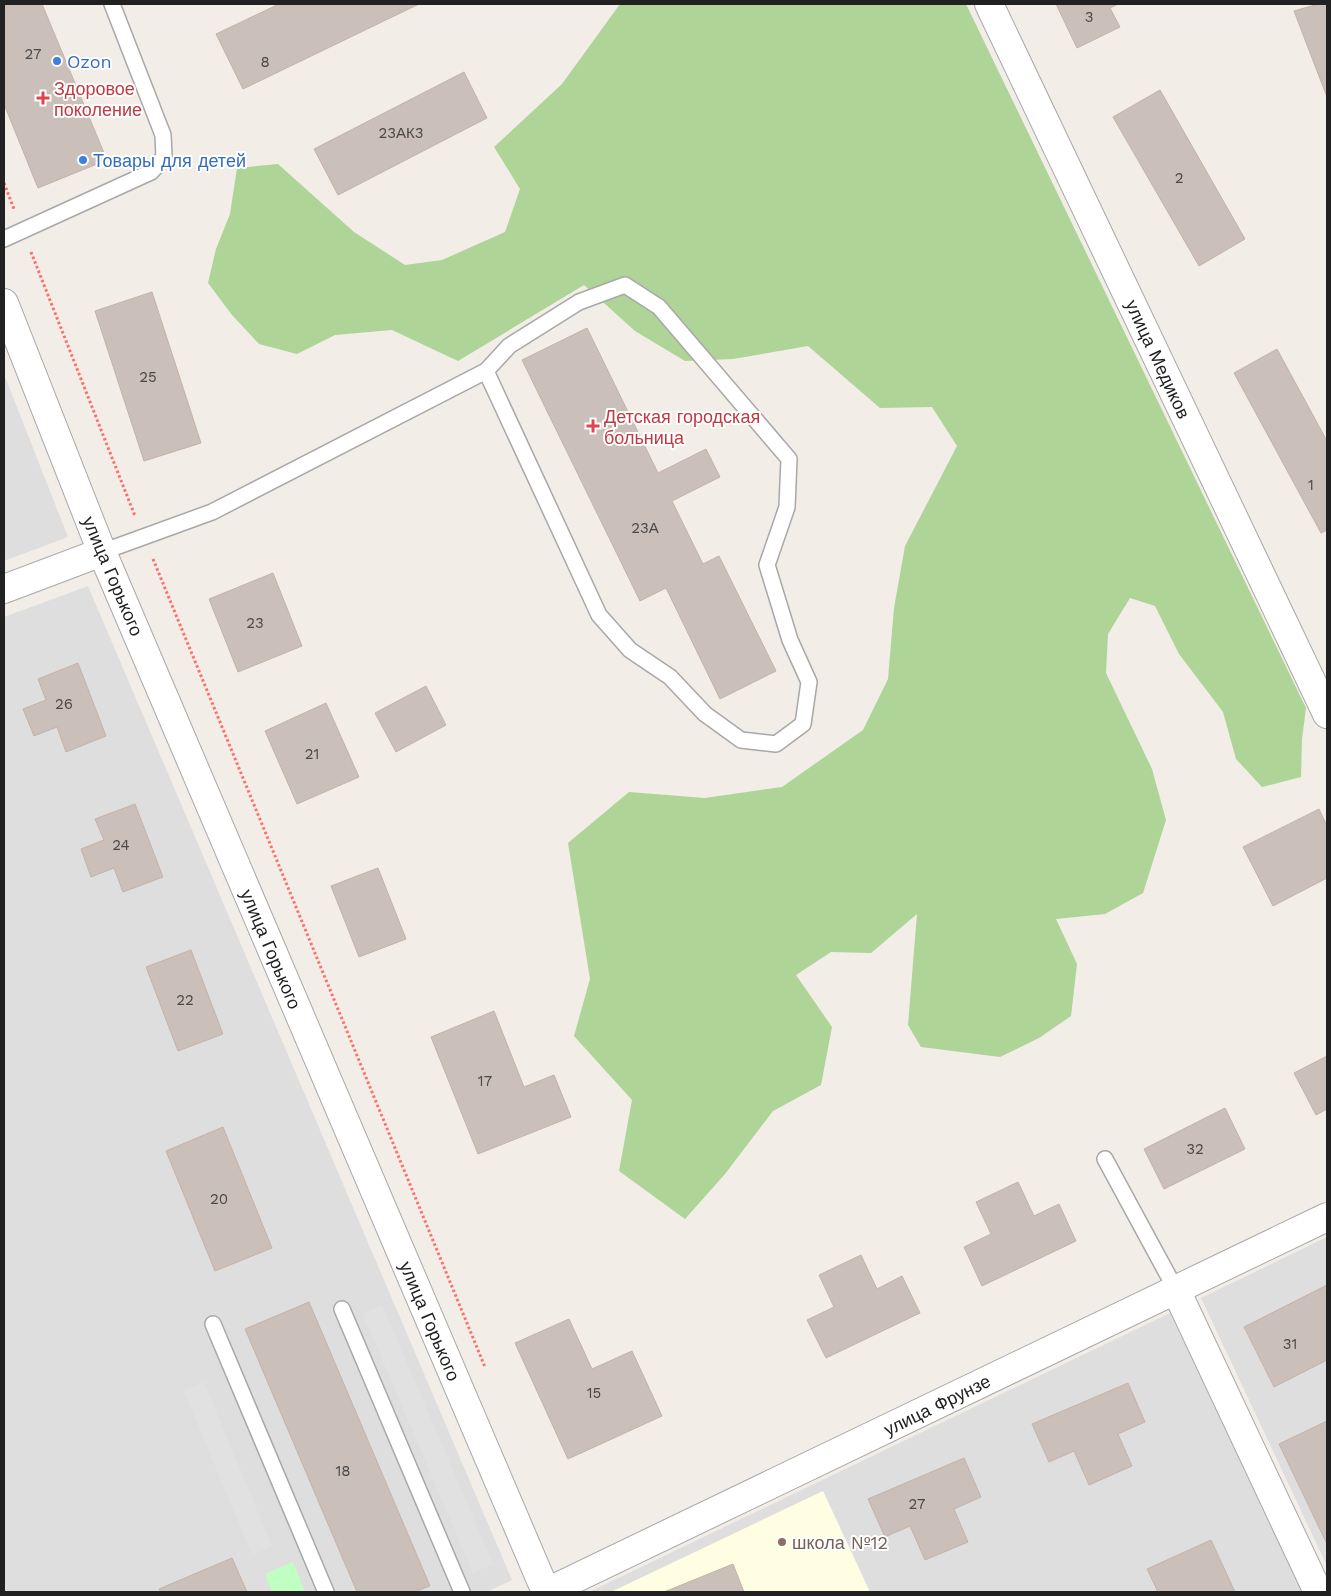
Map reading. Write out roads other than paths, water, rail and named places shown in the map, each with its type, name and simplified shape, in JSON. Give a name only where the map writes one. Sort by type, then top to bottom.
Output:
[{"type":"street","name":"улица Медиков","points":[[989,4],[1327,714]]},
{"type":"street","name":"улица Горького","points":[[4,303],[102,552],[546,1592]]},
{"type":"street","points":[[4,589],[102,552]]},
{"type":"street","name":"улица Фрунзе","points":[[546,1592],[1327,1217]]},
{"type":"street","points":[[1176,1290],[1318,1592]]},
{"type":"lane","points":[[4,239],[151,172],[164,157],[163,136],[112,4]]},
{"type":"lane","points":[[102,552],[212,512],[486,371],[509,346],[579,302],[625,285],[659,307],[789,459],[787,507],[767,565],[790,640],[809,682],[802,724],[776,744],[741,740],[705,714],[670,677],[630,650],[599,615],[486,371]]},
{"type":"lane","points":[[1105,1159],[1176,1290]]},
{"type":"lane","points":[[342,1309],[462,1592]]},
{"type":"lane","points":[[213,1324],[326,1592]]},
{"type":"place","name":"Ozon","points":[[57,61]]},
{"type":"place","name":"Здоровое поколение","points":[[43,98]]},
{"type":"place","name":"Товары для детей","points":[[83,160]]},
{"type":"place","name":"Детская городская больница","points":[[593,426]]},
{"type":"place","name":"школа №12","points":[[782,1542]]}]
